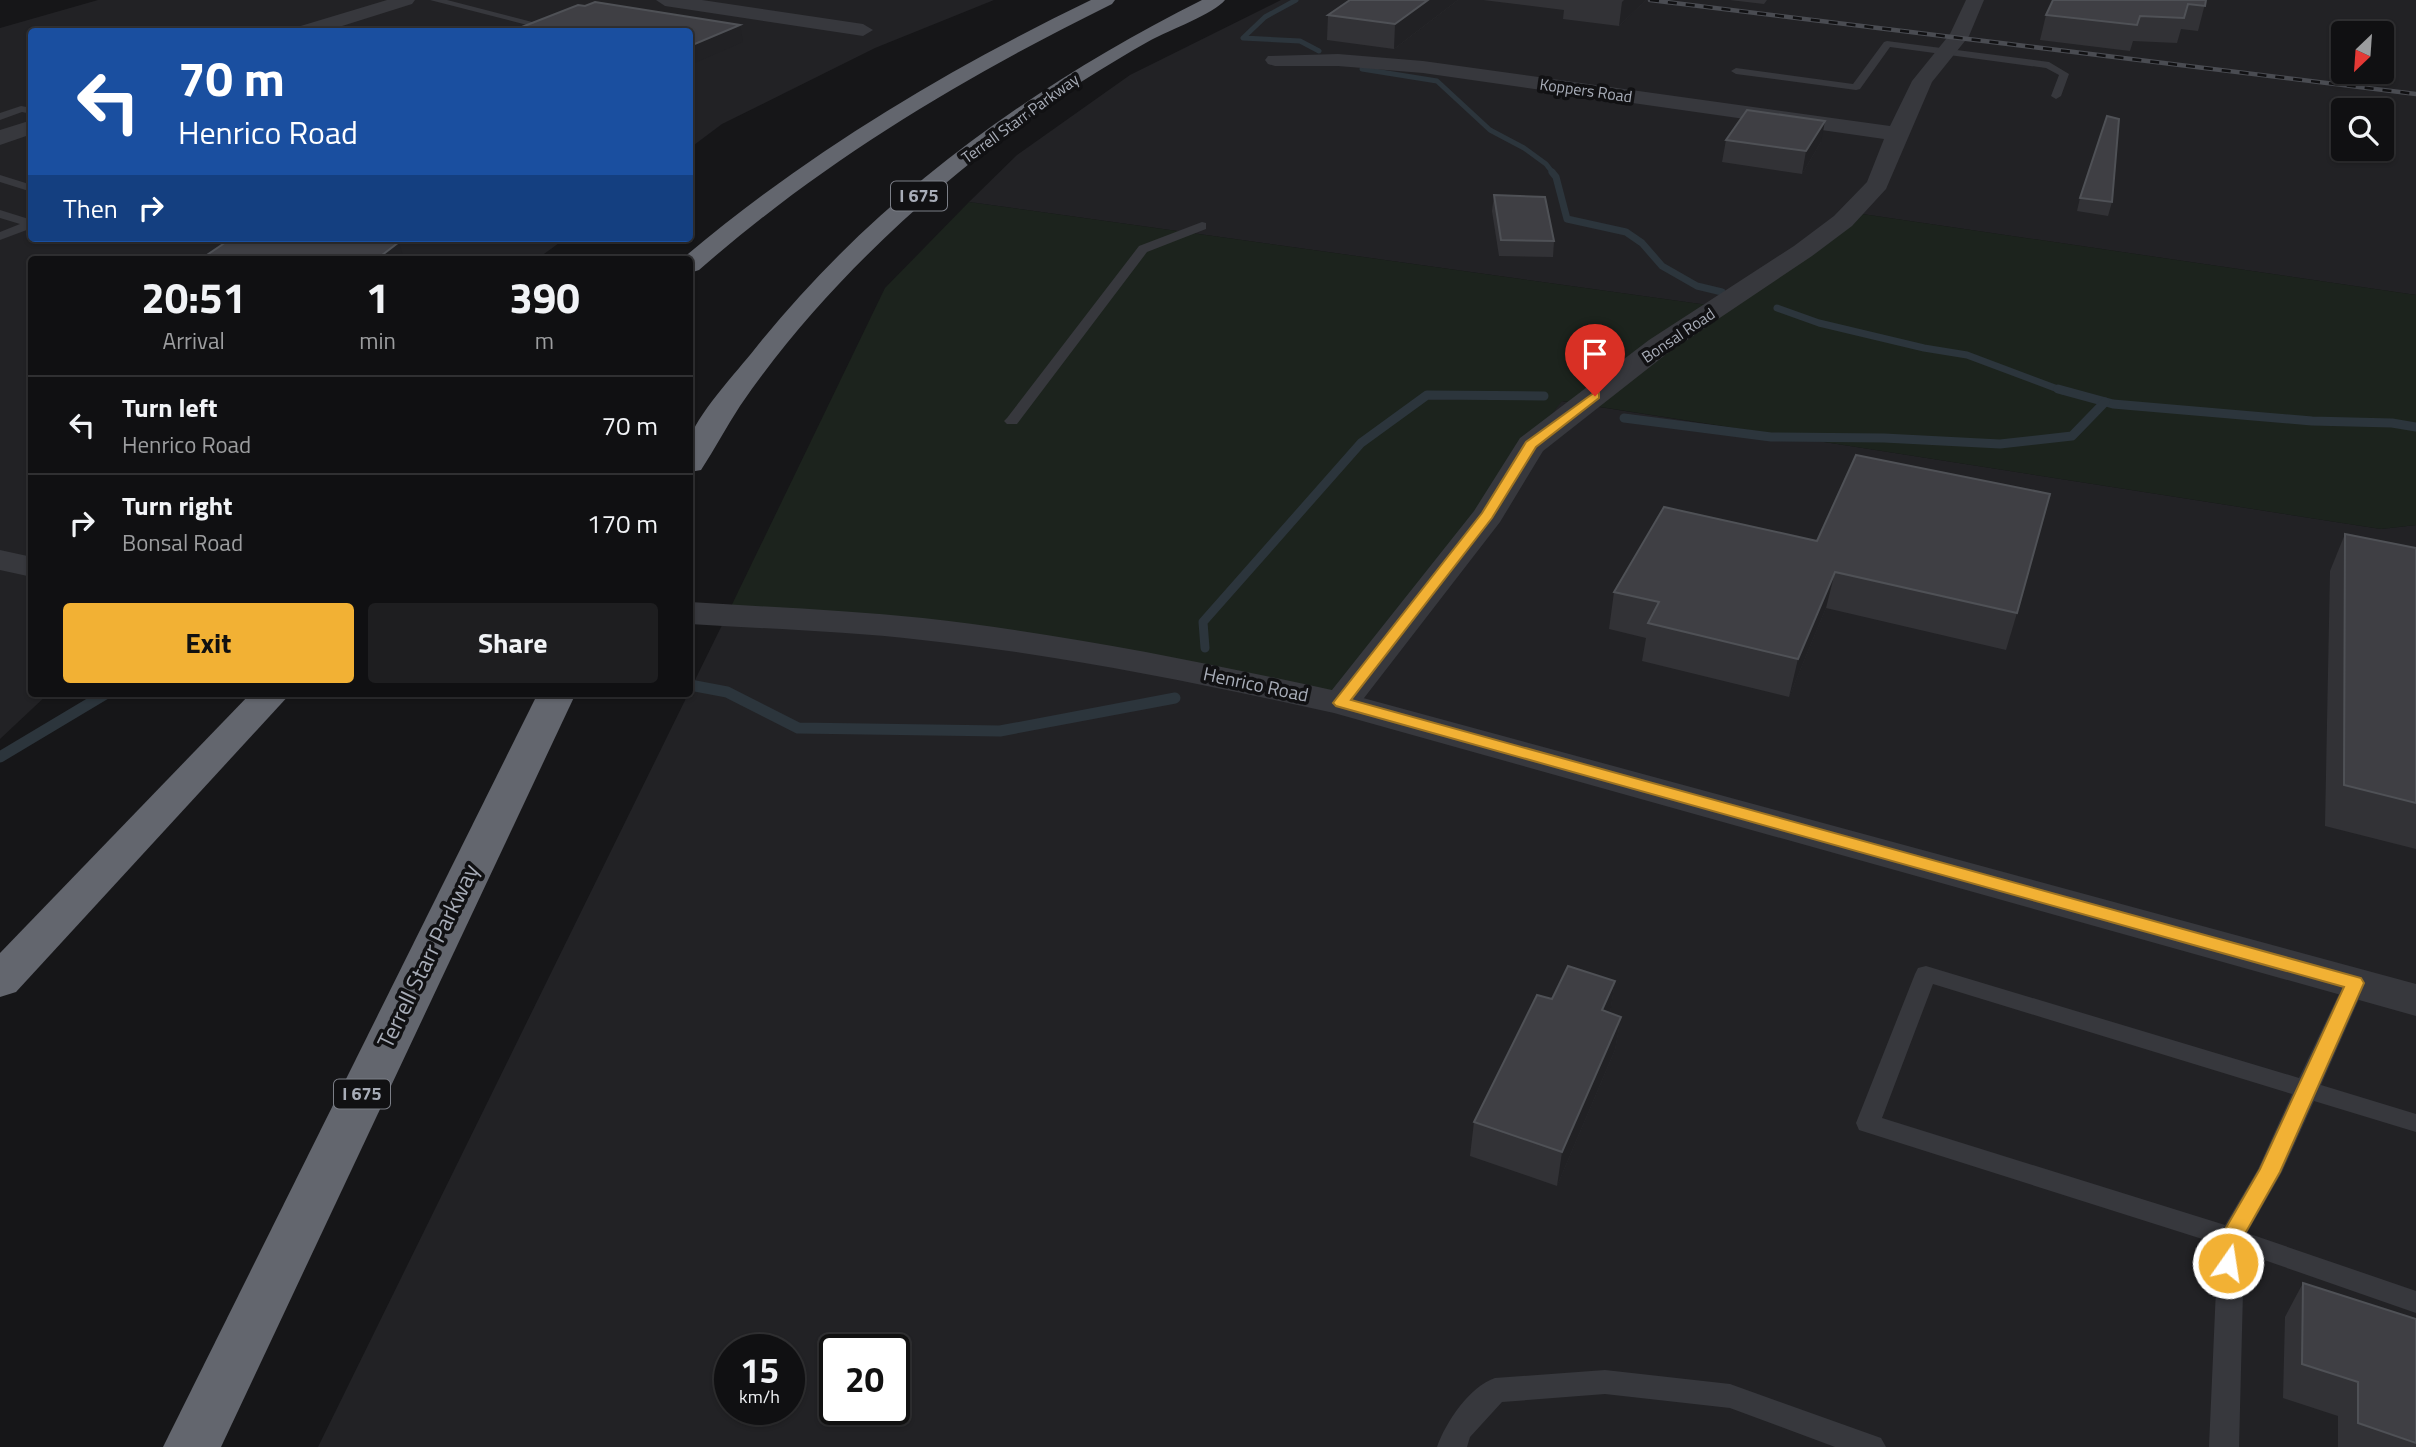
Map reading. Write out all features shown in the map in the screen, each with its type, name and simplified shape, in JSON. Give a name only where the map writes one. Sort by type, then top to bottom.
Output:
[{"type":"highway","points":[[693,263],[788,184],[885,116],[1033,34],[1106,0]]},
{"type":"highway","name":"Terrell Starr Parkway","points":[[693,458],[729,401],[794,320],[850,259],[905,208],[971,151],[1034,103],[1129,45],[1216,0]]},
{"type":"highway","name":"Terrell Starr Parkway","points":[[192,1447],[555,697]]},
{"type":"highway","points":[[0,981],[267,698]]},
{"type":"street","points":[[314,28],[406,0]]},
{"type":"street","points":[[665,0],[863,30]]},
{"type":"street","name":"Bonsal Road","points":[[1341,703],[1488,515],[1531,445],[1659,346],[1803,251],[1843,221],[1878,184],[1896,134],[1922,81],[1959,36],[1975,0]]},
{"type":"street","points":[[771,16],[802,4]]},
{"type":"street","name":"Koppers Road","points":[[1275,60],[1338,60],[1423,67],[1896,134]]},
{"type":"street","points":[[0,138],[28,116]]},
{"type":"street","points":[[0,559],[28,566]]},
{"type":"street","name":"Henrico Road","points":[[693,613],[865,623],[1035,645],[1211,674],[1341,703],[2416,1000]]},
{"type":"lane","points":[[435,0],[531,23]]},
{"type":"lane","points":[[1737,71],[1856,87],[1887,44],[2049,65],[2064,74],[2056,96]]},
{"type":"lane","points":[[0,106],[28,116]]},
{"type":"lane","points":[[0,117],[28,116]]},
{"type":"lane","points":[[0,178],[28,188]]},
{"type":"lane","points":[[0,214],[28,223]]},
{"type":"lane","points":[[0,236],[28,225]]},
{"type":"lane","points":[[1012,421],[1143,249],[1202,226]]},
{"type":"lane","points":[[2416,1123],[1926,974],[1868,1123],[2231,1238],[2416,1302]]},
{"type":"lane","points":[[2224,1447],[2231,1238],[2269,1172],[2355,983]]},
{"type":"lane","points":[[1452,1447],[1458,1430],[1495,1390],[1605,1382],[1730,1396],[1871,1447]]},
{"type":"shaded area","points":[[98,0],[994,0],[875,48],[722,124],[693,146],[693,28],[28,28],[28,242],[560,242],[541,256],[28,256],[28,697],[45,697],[0,739],[0,28]]},
{"type":"shaded area","points":[[1281,0],[2416,0],[2416,295],[1862,214],[1722,307],[969,202],[1017,155],[1130,75]]},
{"type":"shaded area","points":[[969,202],[1722,307],[1862,214],[2416,295],[2416,525],[2381,529],[1562,401],[1330,701],[1073,645],[725,619],[885,288]]},
{"type":"shaded area","points":[[1561,401],[2381,529],[2416,525],[2416,1447],[318,1447],[687,697],[693,697],[693,684],[725,619],[1073,645],[1330,701]]},
{"type":"building","points":[[1350,0],[1428,0],[1395,24],[1328,15]]},
{"type":"building","points":[[2053,0],[2206,0],[2205,6],[2188,4],[2184,18],[2140,16],[2137,25],[2046,15]]},
{"type":"building","points":[[595,2],[740,25],[693,45],[693,28],[519,28],[578,5],[585,6]]},
{"type":"building","points":[[1747,110],[1825,121],[1806,151],[1726,140]]},
{"type":"building","points":[[2107,116],[2119,119],[2112,202],[2080,198]]},
{"type":"building","points":[[1494,195],[1545,197],[1554,241],[1501,240]]},
{"type":"building","points":[[226,242],[399,242],[381,256],[205,256]]},
{"type":"building","points":[[1856,455],[2050,494],[2017,613],[1835,572],[1798,659],[1648,623],[1659,602],[1614,592],[1664,507],[1817,541]]},
{"type":"building","points":[[2345,534],[2416,548],[2416,803],[2344,785]]},
{"type":"building","points":[[1568,966],[1615,981],[1602,1010],[1621,1017],[1562,1152],[1474,1122],[1537,995],[1552,999]]},
{"type":"building","points":[[2303,1283],[2416,1319],[2416,1443],[2358,1423],[2358,1382],[2302,1364]]},
{"type":"waterway","points":[[1296,0],[1265,17],[1243,38],[1300,41],[1319,51]]},
{"type":"waterway","points":[[1362,69],[1437,81],[1490,130],[1524,148],[1546,164],[1553,173]]},
{"type":"waterway","points":[[1552,172],[1556,177],[1567,219],[1626,232],[1642,243],[1662,266],[1697,286],[1722,292]]},
{"type":"waterway","points":[[1777,308],[1819,323],[1924,348],[1967,355],[2063,391]]},
{"type":"waterway","points":[[2058,389],[2113,404],[2312,421],[2392,423],[2416,427]]},
{"type":"waterway","points":[[1205,648],[1203,622],[1361,443],[1427,395],[1544,396]]},
{"type":"waterway","points":[[1624,418],[1771,437],[1884,438],[2000,444],[2072,436],[2105,402]]},
{"type":"waterway","points":[[693,686],[727,692],[798,728],[1000,731],[1175,698]]},
{"type":"waterway","points":[[0,757],[100,697]]},
{"type":"railway","points":[[1650,0],[2416,94]]},
{"type":"route","points":[[1595,396],[1531,445],[1488,515],[1341,703],[2355,983],[2269,1172],[2231,1238],[2228,1263]]}]
